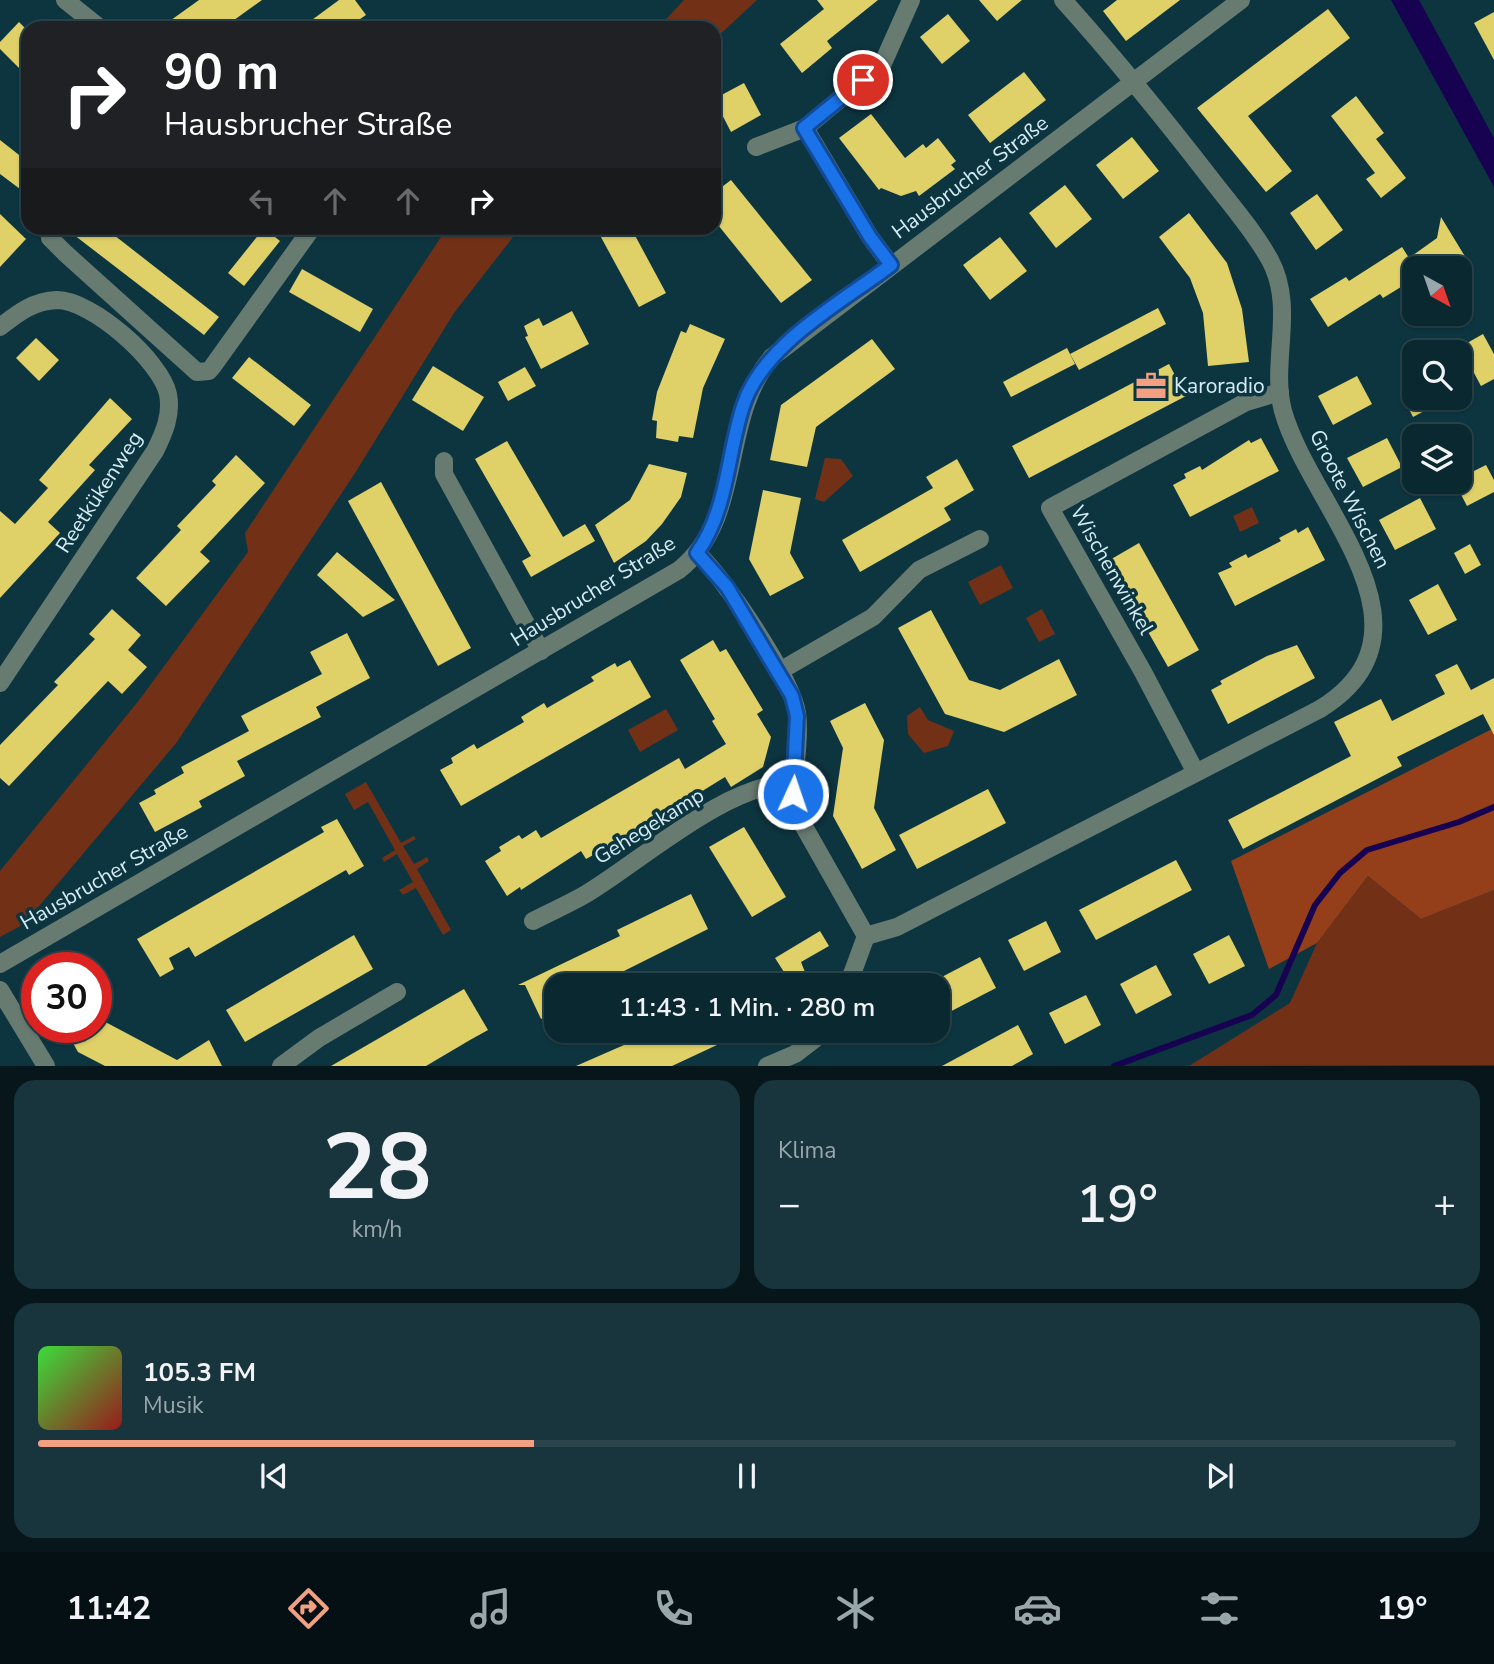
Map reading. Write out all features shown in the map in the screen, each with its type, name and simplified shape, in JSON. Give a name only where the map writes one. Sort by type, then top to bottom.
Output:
[{"type":"street","points":[[65,0],[91,21]]},
{"type":"street","points":[[756,147],[804,128],[883,63],[911,0]]},
{"type":"street","name":"Groote Wischen","points":[[866,936],[897,927],[1332,701],[1352,683],[1370,652],[1373,627],[1369,585],[1296,444],[1280,393],[1283,319],[1275,270],[1257,241],[1135,80],[1063,0]]},
{"type":"street","name":"Hausbrucher Straße","points":[[0,964],[679,570],[697,553],[719,508],[743,406],[759,373],[792,340],[1241,0]]},
{"type":"street","points":[[804,128],[865,230],[891,265]]},
{"type":"street","points":[[50,235],[65,253],[197,372],[209,371],[307,235]]},
{"type":"street","name":"Reetkükenweg","points":[[0,327],[30,305],[43,302],[67,301],[88,309],[108,323],[153,366],[165,386],[169,405],[166,428],[155,451],[0,683]]},
{"type":"street","name":"Wischenwinkel","points":[[1195,771],[1143,672],[1050,508],[1246,402],[1280,393]]},
{"type":"street","points":[[444,461],[443,474],[541,651]]},
{"type":"street","points":[[778,672],[873,617],[919,570],[980,539]]},
{"type":"street","points":[[697,553],[727,587],[792,696],[797,716],[793,783],[795,804],[804,828],[866,936],[852,973]]},
{"type":"street","name":"Gehegekamp","points":[[533,921],[586,894],[677,832],[728,803],[776,783],[793,783]]},
{"type":"street","points":[[0,990],[46,1066]]},
{"type":"street","points":[[281,1066],[319,1038],[397,992]]},
{"type":"street","points":[[767,1066],[795,1054],[809,1043]]},
{"type":"shaded area","points":[[684,0],[757,0],[721,33],[721,21],[664,21]]},
{"type":"shaded area","points":[[1391,0],[1419,0],[1494,138],[1494,187]]},
{"type":"shaded area","points":[[442,235],[515,235],[454,313],[355,473],[177,742],[24,924],[0,937],[0,871],[140,699],[248,552],[245,533]]},
{"type":"shaded area","points":[[825,458],[841,459],[853,476],[824,502],[815,499]]},
{"type":"shaded area","points":[[1252,507],[1259,523],[1240,532],[1233,516]]},
{"type":"shaded area","points":[[1001,565],[1013,588],[980,605],[968,582]]},
{"type":"shaded area","points":[[1042,609],[1055,634],[1039,642],[1026,618]]},
{"type":"shaded area","points":[[920,707],[928,720],[954,731],[948,746],[924,753],[908,734],[907,716]]},
{"type":"shaded area","points":[[666,709],[678,730],[640,752],[628,730]]},
{"type":"shaded area","points":[[1494,728],[1494,890],[1421,919],[1368,876],[1317,943],[1269,969],[1231,861]]},
{"type":"shaded area","points":[[366,782],[401,843],[414,836],[416,839],[403,846],[414,864],[427,857],[429,861],[417,869],[451,930],[443,935],[416,888],[403,895],[399,890],[413,882],[397,854],[384,862],[382,858],[395,850],[368,802],[354,810],[345,794]]},
{"type":"shaded area","points":[[1368,876],[1421,919],[1494,890],[1494,1065],[1189,1066],[1290,1003],[1317,943]]},
{"type":"building","points":[[199,0],[262,0],[233,21],[170,21]]},
{"type":"building","points":[[339,0],[355,0],[366,15],[357,21],[310,21]]},
{"type":"building","points":[[817,0],[878,0],[827,41],[832,48],[802,73],[780,44],[824,9]]},
{"type":"building","points":[[979,0],[1022,0],[997,21]]},
{"type":"building","points":[[1117,0],[1180,0],[1126,41],[1103,11]]},
{"type":"building","points":[[1328,9],[1350,38],[1248,116],[1292,171],[1266,192],[1197,108]]},
{"type":"building","points":[[1494,12],[1494,60],[1474,23]]},
{"type":"building","points":[[948,14],[970,41],[942,64],[920,37]]},
{"type":"building","points":[[19,22],[21,24],[19,68],[0,49],[0,42]]},
{"type":"building","points":[[1024,72],[1046,100],[990,143],[968,115]]},
{"type":"building","points":[[744,83],[761,115],[731,132],[721,113],[721,95]]},
{"type":"building","points":[[1356,96],[1384,133],[1376,139],[1406,178],[1381,198],[1366,179],[1375,173],[1331,116]]},
{"type":"building","points":[[871,114],[905,158],[923,144],[926,148],[938,138],[956,161],[951,165],[955,169],[919,196],[916,191],[901,196],[881,188],[879,190],[839,138]]},
{"type":"building","points":[[1132,137],[1159,171],[1123,199],[1096,165]]},
{"type":"building","points":[[0,140],[21,156],[21,190],[0,174]]},
{"type":"building","points":[[731,180],[812,280],[781,303],[721,229],[721,188]]},
{"type":"building","points":[[1065,185],[1092,219],[1056,248],[1029,213]]},
{"type":"building","points":[[1317,194],[1343,230],[1316,250],[1290,213]]},
{"type":"building","points":[[1189,213],[1227,263],[1242,309],[1249,362],[1208,366],[1203,313],[1190,278],[1159,237]]},
{"type":"building","points":[[0,214],[26,239],[0,267]]},
{"type":"building","points":[[1441,217],[1465,256],[1412,256],[1437,238]]},
{"type":"building","points":[[74,235],[114,235],[219,317],[204,335]]},
{"type":"building","points":[[258,235],[273,235],[280,241],[244,286],[228,273]]},
{"type":"building","points":[[600,235],[635,235],[666,293],[639,307]]},
{"type":"building","points":[[1000,237],[1027,271],[990,300],[963,265]]},
{"type":"building","points":[[1402,247],[1408,256],[1402,256],[1402,286],[1383,298],[1380,294],[1328,327],[1310,299],[1346,277],[1349,281]]},
{"type":"building","points":[[302,269],[373,309],[360,332],[289,292]]},
{"type":"building","points":[[1158,308],[1166,324],[1079,370],[1070,354]]},
{"type":"building","points":[[572,311],[589,344],[541,369],[525,337],[528,336],[524,326],[539,318],[543,326]]},
{"type":"building","points":[[690,324],[725,339],[703,388],[693,438],[679,436],[678,442],[656,438],[657,421],[652,420],[657,392],[681,331],[686,333]]},
{"type":"building","points":[[1483,334],[1494,354],[1494,379],[1481,386],[1472,369],[1472,340]]},
{"type":"building","points":[[36,338],[59,360],[39,381],[16,358]]},
{"type":"building","points":[[872,339],[895,369],[816,427],[807,467],[770,460],[781,405]]},
{"type":"building","points":[[1067,348],[1075,364],[1011,397],[1003,382]]},
{"type":"building","points":[[249,357],[311,405],[294,426],[232,378]]},
{"type":"building","points":[[1169,364],[1186,396],[1029,478],[1012,446]]},
{"type":"building","points":[[433,366],[484,397],[463,431],[412,400]]},
{"type":"building","points":[[525,367],[536,386],[508,401],[498,382]]},
{"type":"building","points":[[1357,376],[1372,404],[1333,425],[1318,396]]},
{"type":"building","points":[[110,398],[132,419],[89,465],[95,470],[48,522],[60,533],[0,598],[0,511],[15,524],[48,488],[39,480]]},
{"type":"building","points":[[1410,410],[1426,410],[1413,417]]},
{"type":"building","points":[[1261,438],[1279,471],[1190,517],[1173,485],[1186,478],[1184,474],[1200,466],[1202,470],[1249,440],[1251,443]]},
{"type":"building","points":[[1387,438],[1402,467],[1363,487],[1347,458]]},
{"type":"building","points":[[507,441],[563,537],[585,524],[595,541],[531,577],[522,561],[531,556],[475,459]]},
{"type":"building","points":[[236,455],[265,483],[200,552],[210,561],[166,606],[136,578],[181,530],[177,526],[216,485],[212,481]]},
{"type":"building","points":[[957,459],[974,490],[944,508],[951,520],[860,572],[842,540],[933,488],[926,477]]},
{"type":"building","points":[[649,464],[687,473],[681,497],[646,541],[614,563],[595,525],[630,500]]},
{"type":"building","points":[[1486,465],[1494,480],[1494,492],[1467,506],[1461,494],[1472,494],[1472,472]]},
{"type":"building","points":[[381,482],[471,648],[438,666],[348,501]]},
{"type":"building","points":[[763,490],[801,498],[790,553],[804,578],[770,596],[749,559]]},
{"type":"building","points":[[1420,498],[1436,529],[1395,550],[1379,520]]},
{"type":"building","points":[[1308,527],[1325,560],[1235,606],[1218,573],[1232,567],[1229,563],[1246,554],[1248,558],[1281,541],[1279,538],[1296,529],[1298,533]]},
{"type":"building","points":[[1139,543],[1199,650],[1168,667],[1108,561]]},
{"type":"building","points":[[1470,544],[1481,565],[1465,574],[1454,553]]},
{"type":"building","points":[[337,552],[395,600],[363,617],[317,575]]},
{"type":"building","points":[[1438,584],[1457,620],[1428,635],[1409,600]]},
{"type":"building","points":[[112,609],[141,635],[128,650],[147,667],[122,694],[108,681],[9,786],[0,778],[0,745],[58,685],[54,682],[95,639],[89,634]]},
{"type":"building","points":[[931,610],[969,680],[1000,690],[1059,659],[1077,695],[1004,732],[945,714],[898,628]]},
{"type":"building","points":[[347,633],[370,678],[316,707],[321,717],[237,761],[245,776],[199,801],[202,807],[155,832],[139,803],[156,794],[154,790],[184,773],[181,767],[249,731],[241,716],[322,674],[310,652]]},
{"type":"building","points":[[713,640],[720,652],[726,649],[763,710],[757,714],[771,737],[763,767],[731,787],[725,777],[691,798],[693,802],[596,857],[595,854],[586,859],[581,851],[521,890],[520,887],[507,896],[485,861],[501,851],[499,847],[519,835],[522,839],[536,830],[541,838],[679,758],[685,769],[726,744],[712,721],[715,719],[680,660]]},
{"type":"building","points":[[1297,645],[1315,678],[1228,724],[1211,690],[1222,684],[1220,681],[1267,656]]},
{"type":"building","points":[[630,660],[651,697],[461,806],[440,770],[453,763],[451,758],[474,744],[477,749],[524,722],[521,717],[544,703],[547,708],[594,681],[591,677],[615,663],[617,667]]},
{"type":"building","points":[[1457,664],[1471,690],[1494,678],[1494,735],[1483,714],[1397,757],[1402,766],[1243,849],[1228,820],[1351,756],[1334,722],[1381,699],[1392,721],[1445,694],[1435,675]]},
{"type":"building","points":[[865,703],[884,740],[874,808],[896,850],[862,869],[833,816],[843,748],[830,721]]},
{"type":"building","points":[[988,789],[1006,823],[917,869],[899,835]]},
{"type":"building","points":[[337,819],[364,866],[349,875],[346,870],[195,957],[189,947],[169,958],[174,969],[160,977],[137,939],[324,832],[321,827]]},
{"type":"building","points":[[744,827],[786,897],[752,917],[709,847]]},
{"type":"building","points":[[1176,860],[1192,890],[1096,940],[1079,910]]},
{"type":"building","points":[[691,894],[708,929],[620,973],[544,973],[544,1017],[541,1019],[525,985],[518,985],[620,936],[617,930]]},
{"type":"building","points":[[1046,921],[1061,952],[1024,971],[1008,940]]},
{"type":"building","points":[[820,931],[829,946],[801,962],[805,973],[782,973],[784,972],[775,958]]},
{"type":"building","points":[[354,935],[373,969],[245,1042],[226,1010]]},
{"type":"building","points":[[1229,935],[1245,966],[1209,984],[1193,954]]},
{"type":"building","points":[[980,957],[996,988],[950,1012],[949,973]]},
{"type":"building","points":[[1156,965],[1172,995],[1136,1014],[1120,984]]},
{"type":"building","points":[[464,989],[488,1030],[426,1066],[331,1066]]},
{"type":"building","points":[[1086,995],[1101,1025],[1065,1044],[1049,1013]]},
{"type":"building","points":[[112,1025],[177,1060],[209,1040],[222,1066],[105,1066],[78,1052],[73,1043],[112,1043]]},
{"type":"building","points":[[1018,1025],[1033,1054],[1012,1066],[942,1066]]},
{"type":"building","points":[[629,1043],[721,1043],[672,1066],[576,1066]]},
{"type":"waterway","points":[[1114,1066],[1252,1015],[1276,995],[1315,905],[1340,873],[1367,850],[1459,822],[1494,807]]},
{"type":"place","name":"Karoradio","points":[[1151,386]]},
{"type":"route","points":[[793,794],[797,716],[792,696],[727,587],[697,553],[719,508],[743,406],[759,373],[772,357],[792,340],[891,265],[870,237],[804,128],[863,80]]}]
